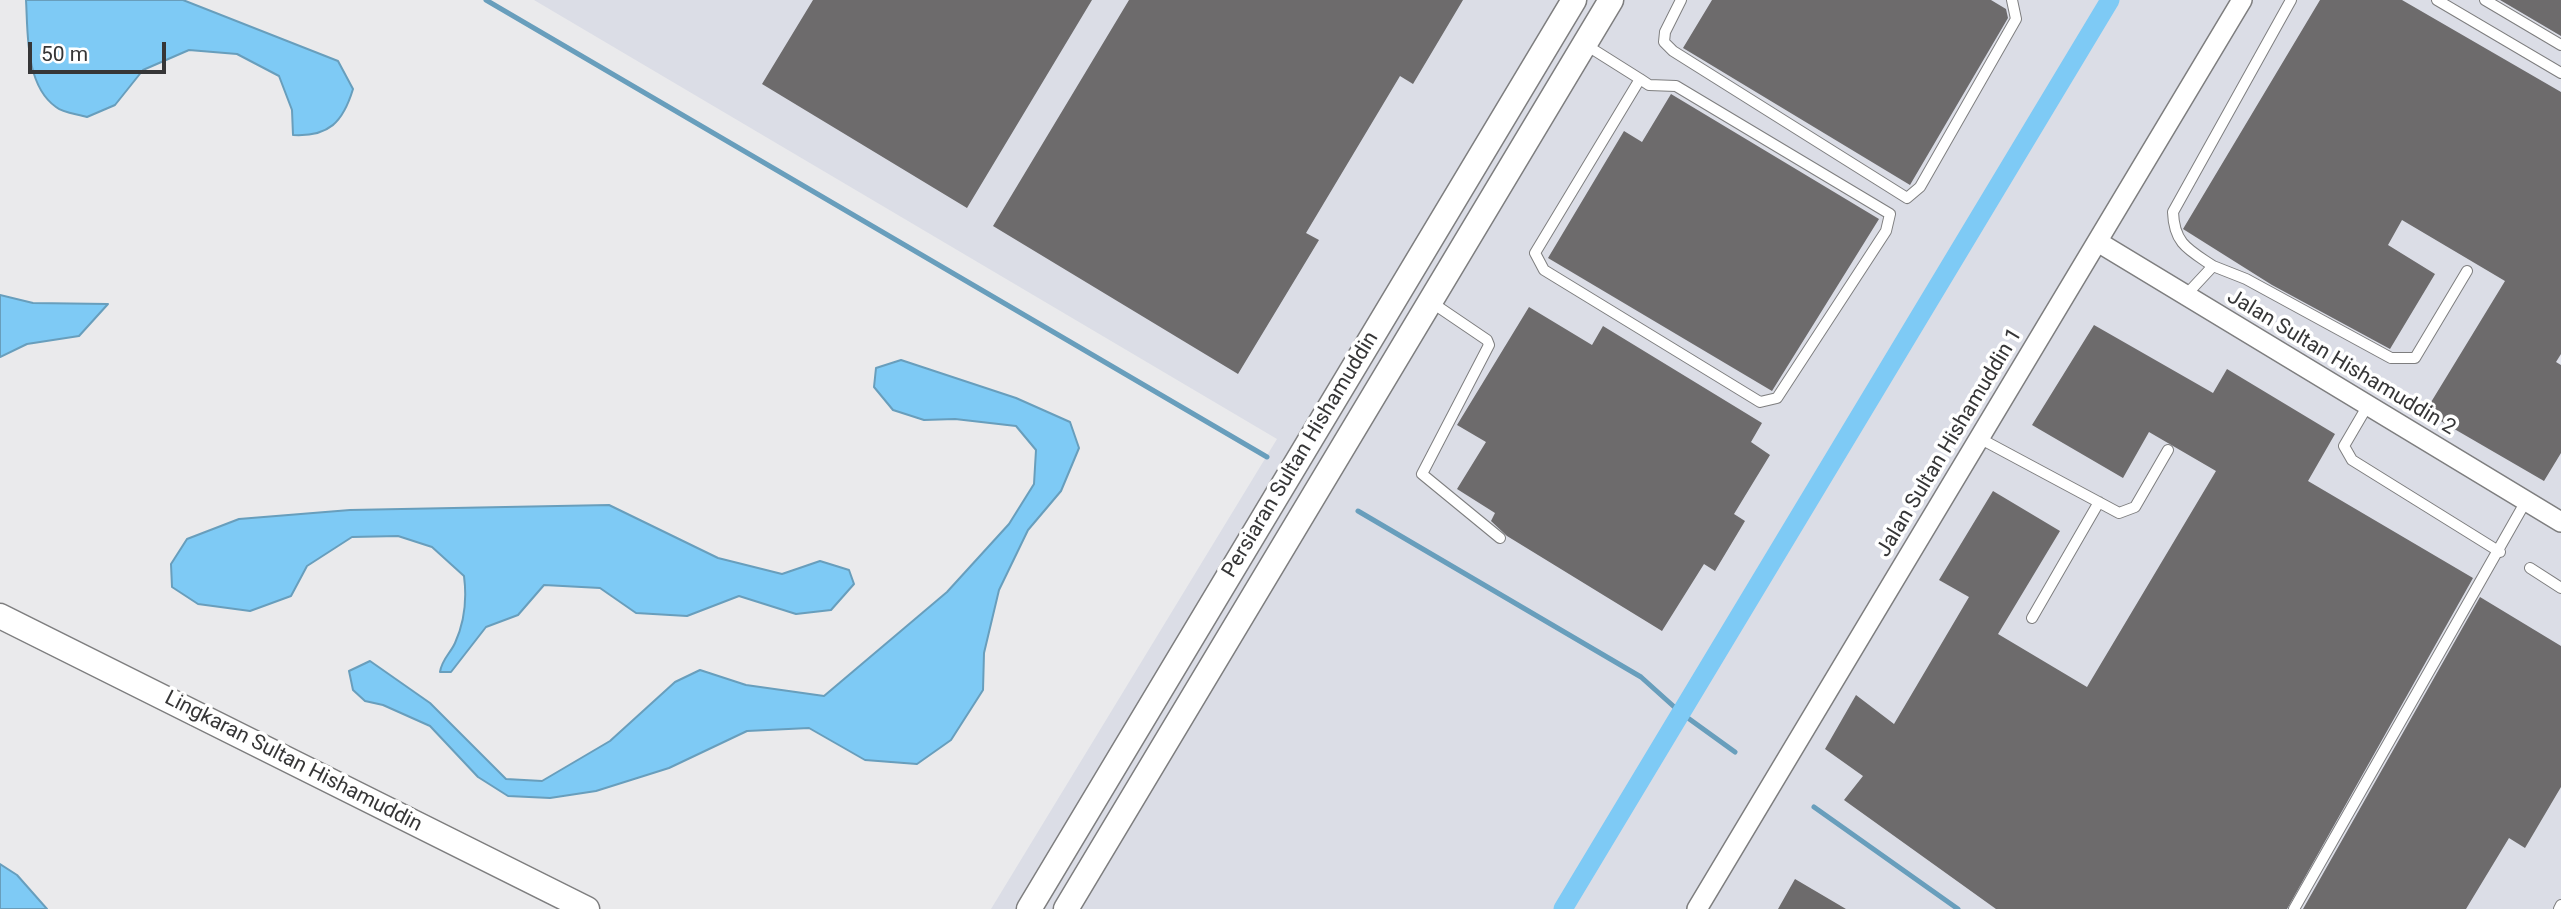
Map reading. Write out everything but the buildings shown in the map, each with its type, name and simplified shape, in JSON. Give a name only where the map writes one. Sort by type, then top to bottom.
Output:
[{"type":"street","name":"Persiaran Sultan Hishamuddin","points":[[1028,909],[1574,0]]},
{"type":"street","name":"Persiaran Sultan Hishamuddin","points":[[1066,909],[1611,0]]},
{"type":"street","name":"Jalan Sultan Hishamuddin 1","points":[[1697,909],[2242,0]]},
{"type":"street","name":"Jalan Sultan Hishamuddin 2","points":[[2098,242],[2561,522]]},
{"type":"street","name":"Lingkaran Sultan Hishamuddin","points":[[0,615],[587,909]]},
{"type":"street","points":[[1126,746],[1154,761]]},
{"type":"lane","points":[[1681,0],[1665,32],[1664,42],[1673,51],[1907,198],[1920,187],[2016,19],[2012,0]]},
{"type":"lane","points":[[2291,0],[2172,212],[2173,231],[2186,248],[2213,266],[2246,279],[2391,358],[2415,358],[2467,271]]},
{"type":"lane","points":[[2437,0],[2561,73]]},
{"type":"lane","points":[[2485,0],[2561,45]]},
{"type":"lane","points":[[1585,44],[1640,79],[1649,85],[1676,86],[1890,214],[1886,231],[1777,398],[1760,402],[1544,270],[1535,253],[1640,79]]},
{"type":"lane","points":[[2186,295],[2213,266]]},
{"type":"lane","points":[[1430,302],[1487,340],[1489,345],[1422,474],[1500,538]]},
{"type":"lane","points":[[2368,405],[2344,446],[2352,460],[2500,552]]},
{"type":"lane","points":[[1979,439],[2119,513],[2134,507],[2168,450]]},
{"type":"lane","points":[[2294,909],[2500,552],[2526,501]]},
{"type":"lane","points":[[2032,618],[2099,502]]},
{"type":"lane","points":[[2530,568],[2561,588]]},
{"type":"shaded area","points":[[534,0],[2561,0],[2561,909],[991,909],[1277,439]]},
{"type":"water","points":[[26,0],[183,0],[338,61],[353,89],[339,119],[333,125],[316,133],[293,135],[292,110],[279,76],[237,54],[189,50],[143,70],[115,105],[87,117],[67,112],[56,107],[46,97],[33,72],[28,43]]},
{"type":"water","points":[[0,295],[33,303],[108,304],[79,336],[27,344],[0,357]]},
{"type":"water","points":[[901,360],[1016,398],[1070,422],[1079,448],[1061,491],[1028,530],[999,590],[984,653],[983,690],[951,740],[917,764],[865,760],[809,728],[747,731],[669,768],[596,791],[550,798],[508,796],[478,777],[430,726],[383,705],[365,701],[353,690],[349,671],[370,661],[430,703],[506,779],[542,781],[610,741],[675,682],[700,670],[746,685],[824,696],[947,592],[1009,524],[1034,484],[1036,450],[1016,426],[955,419],[924,420],[893,410],[874,387],[876,368]]},
{"type":"water","points":[[609,505],[718,558],[782,574],[820,561],[849,570],[854,584],[831,610],[796,614],[739,596],[687,616],[636,613],[600,588],[544,585],[518,615],[486,627],[451,672],[440,672],[455,643],[463,618],[464,576],[432,547],[398,536],[352,537],[307,566],[291,596],[250,611],[198,604],[172,587],[171,564],[187,539],[239,519],[350,510]]},
{"type":"water","points":[[0,864],[17,875],[47,909],[0,909]]},
{"type":"waterway","points":[[486,0],[1267,457]]},
{"type":"waterway","points":[[1563,909],[2110,0]]},
{"type":"waterway","points":[[1358,511],[1641,677],[1681,713],[1735,752]]},
{"type":"waterway","points":[[1814,807],[1958,909]]}]
